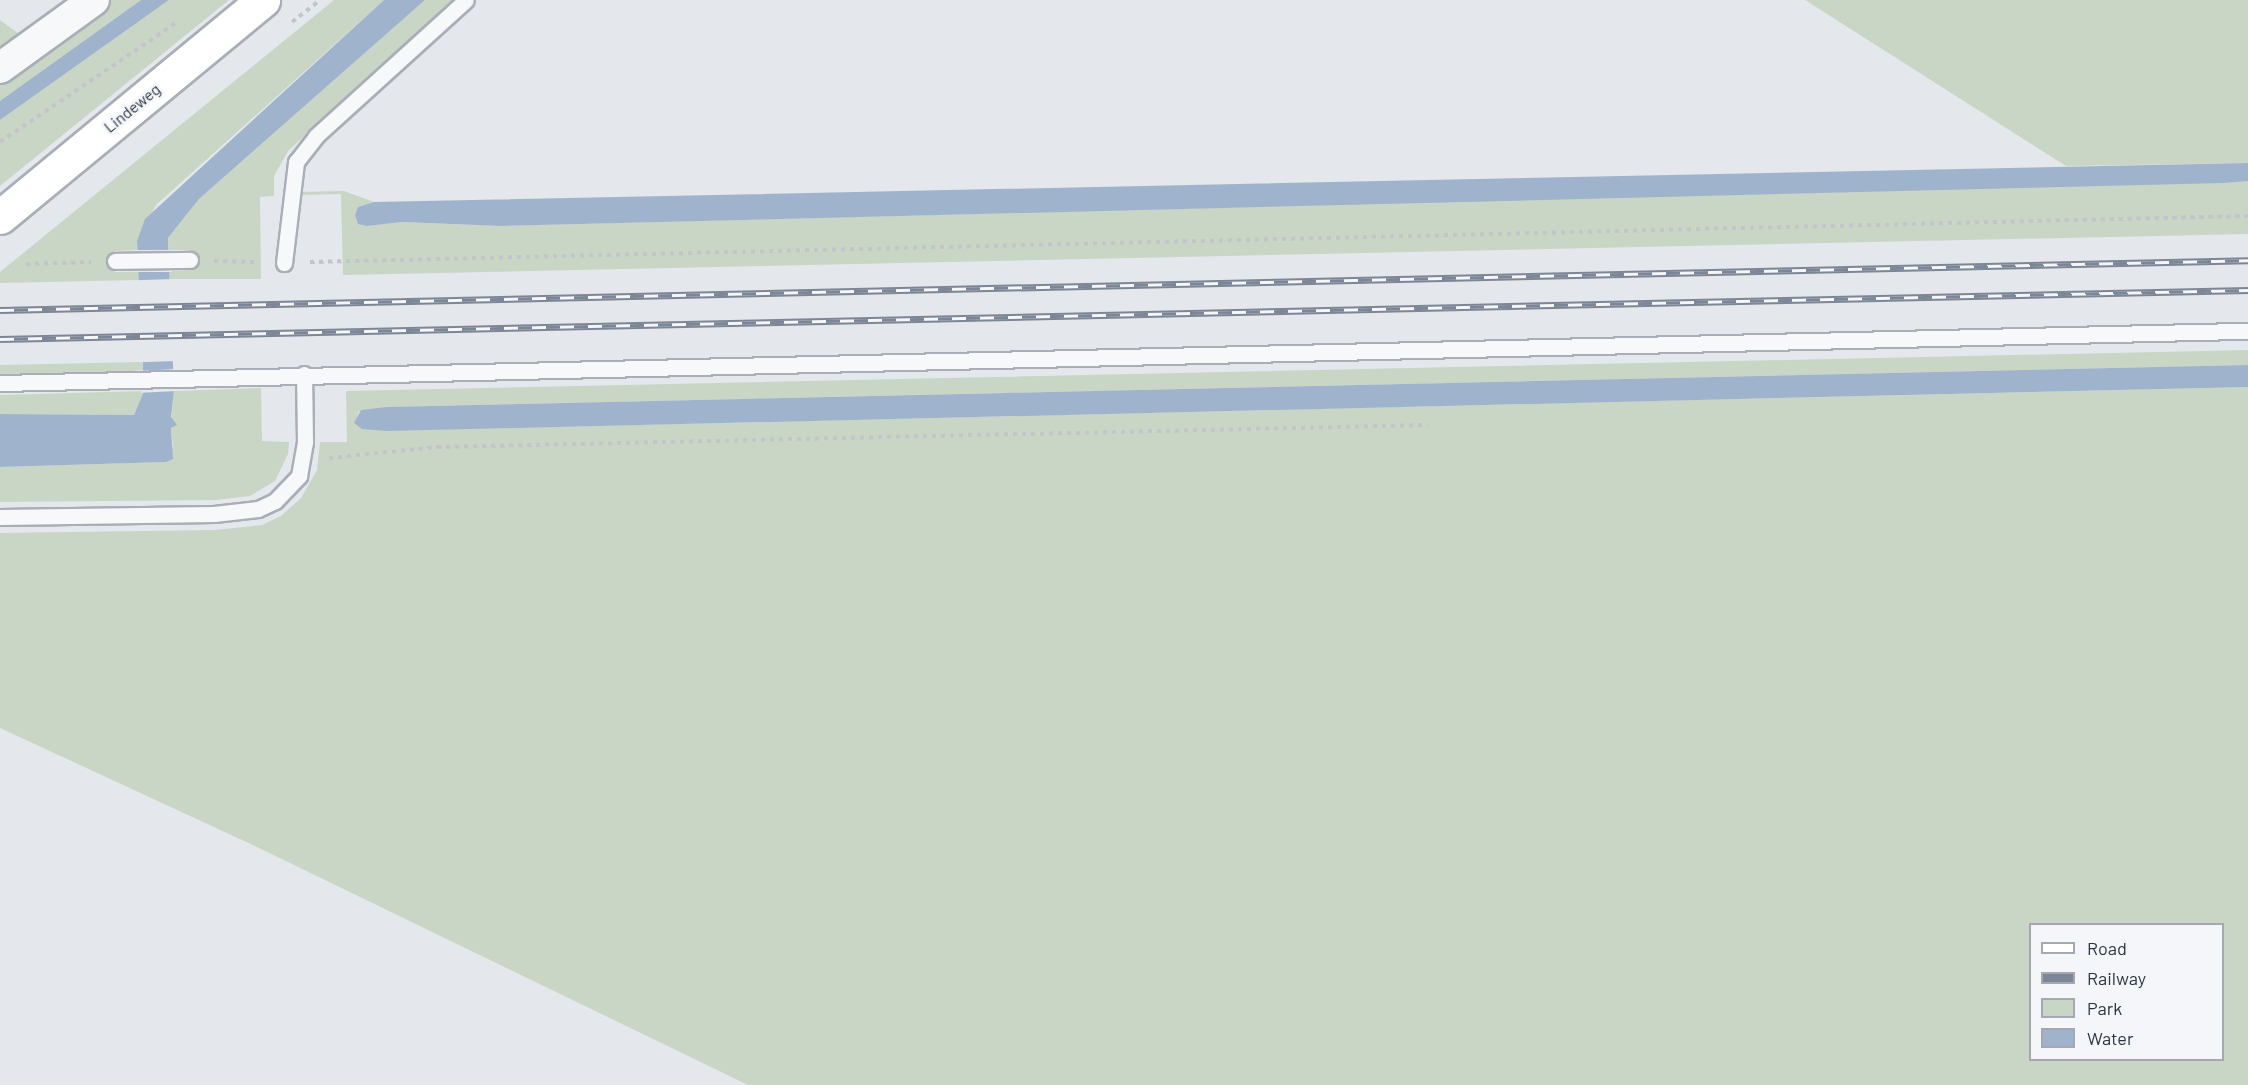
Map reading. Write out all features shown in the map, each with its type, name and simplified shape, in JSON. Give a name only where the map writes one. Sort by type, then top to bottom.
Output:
[{"type":"main road","name":"Lindeweg","points":[[0,217],[263,0]]},
{"type":"street","points":[[0,68],[94,0]]},
{"type":"lane","points":[[284,263],[296,162],[316,136],[466,0]]},
{"type":"lane","points":[[115,261],[190,260]]},
{"type":"lane","points":[[0,383],[192,380],[304,374],[2248,331]]},
{"type":"lane","points":[[0,518],[214,514],[258,509],[286,491],[299,476],[304,459],[304,374]]},
{"type":"path","points":[[0,142],[181,19]]},
{"type":"path","points":[[190,260],[284,263],[2248,216]]},
{"type":"path","points":[[26,264],[115,261]]},
{"type":"path","points":[[304,459],[437,447],[1428,425]]},
{"type":"green space","points":[[109,0],[141,0],[0,101],[0,78]]},
{"type":"green space","points":[[169,0],[229,0],[0,186],[0,120]]},
{"type":"green space","points":[[334,0],[384,0],[156,205],[137,241],[137,250],[115,251],[115,272],[139,272],[139,280],[0,283],[0,272]]},
{"type":"green space","points":[[425,0],[453,0],[288,151],[274,176],[274,196],[260,197],[261,279],[170,279],[169,271],[189,270],[189,250],[169,250],[168,238],[199,199]]},
{"type":"green space","points":[[1805,0],[2248,0],[2248,163],[2066,166]]},
{"type":"green space","points":[[0,20],[26,39],[0,58]]},
{"type":"green space","points":[[2248,181],[2248,234],[343,275],[341,194],[301,195],[301,192],[344,191],[374,202],[358,207],[355,215],[366,226],[402,222],[501,226]]},
{"type":"green space","points":[[2248,350],[2248,365],[386,407],[358,412],[357,418],[427,428],[509,428],[2248,387],[2248,1085],[748,1085],[257,847],[0,728],[0,533],[214,530],[262,525],[281,516],[301,498],[317,470],[320,442],[347,442],[346,391]]},
{"type":"green space","points":[[142,362],[143,370],[0,374],[0,365]]},
{"type":"green space","points":[[261,388],[262,441],[289,442],[288,454],[275,481],[250,496],[216,500],[0,502],[0,467],[166,462],[173,446],[171,428],[177,425],[171,423],[174,391]]},
{"type":"green space","points":[[144,391],[134,415],[0,414],[0,395]]},
{"type":"water","points":[[141,0],[169,0],[0,120],[0,101]]},
{"type":"water","points":[[384,0],[425,0],[199,199],[168,238],[174,391],[171,417],[177,425],[171,428],[173,459],[166,462],[0,467],[0,414],[134,415],[144,391],[137,241],[145,219]]},
{"type":"water","points":[[2248,163],[2248,181],[2223,183],[501,226],[402,222],[367,226],[358,224],[355,215],[358,207],[374,202]]},
{"type":"water","points":[[2248,365],[2248,387],[388,431],[362,429],[354,423],[361,410],[386,407]]},
{"type":"pier","points":[[134,250],[172,250],[172,272],[134,272]]},
{"type":"pier","points":[[173,279],[176,361],[139,362],[136,280]]},
{"type":"pier","points":[[176,369],[177,391],[141,393],[140,371]]},
{"type":"railway","points":[[0,310],[2248,260]]},
{"type":"railway","points":[[0,339],[2248,290]]}]
